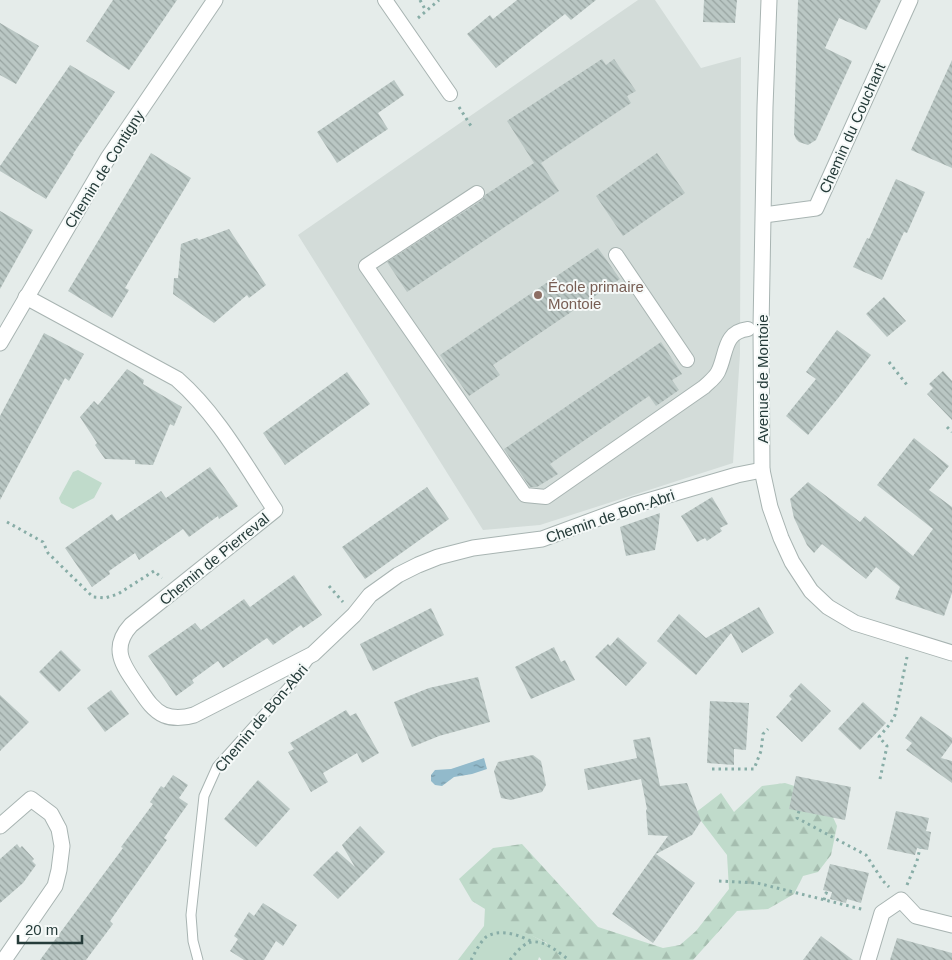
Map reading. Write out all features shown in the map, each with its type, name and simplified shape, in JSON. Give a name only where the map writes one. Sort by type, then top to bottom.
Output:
[{"type":"street","name":"Chemin de Contigny","points":[[0,343],[108,158],[215,0]]},
{"type":"street","points":[[385,0],[450,94]]},
{"type":"street","name":"Avenue de Montoie","points":[[769,0],[761,328],[762,470],[770,507],[792,562],[811,591],[828,607],[856,623],[952,653]]},
{"type":"street","name":"Chemin du Couchant","points":[[764,215],[816,208],[910,0]]},
{"type":"street","points":[[477,193],[366,266],[525,495],[546,497],[704,386],[717,373],[726,346],[732,335],[740,330],[748,329]]},
{"type":"street","points":[[616,255],[687,360]]},
{"type":"street","name":"Chemin de Pierreval","points":[[26,297],[177,379],[195,395],[213,417],[275,510],[124,632],[120,647],[121,660],[150,705],[165,716],[184,718]]},
{"type":"street","name":"Chemin de Bon-Abri","points":[[184,718],[194,715],[314,654],[354,615],[370,595],[398,575],[418,565],[438,557],[473,548],[542,539],[634,505],[737,475],[762,470]]},
{"type":"street","points":[[0,826],[30,799],[51,814],[59,829],[62,846],[55,886],[4,960]]},
{"type":"street","points":[[868,960],[882,913],[900,900],[916,916],[952,925]]},
{"type":"lane","name":"Chemin de Bon-Abri","points":[[198,960],[193,941],[191,915],[204,796],[217,767],[293,682],[314,654]]},
{"type":"path","points":[[420,0],[426,11]]},
{"type":"path","points":[[405,29],[439,0]]},
{"type":"path","points":[[889,362],[907,385]]},
{"type":"path","points":[[948,427],[952,432]]},
{"type":"path","points":[[7,522],[43,542],[48,553],[93,597],[104,598],[118,594],[154,571]]},
{"type":"path","points":[[880,779],[887,746],[880,737],[895,715],[911,639]]},
{"type":"path","points":[[712,770],[754,769],[761,752],[763,734],[768,729]]},
{"type":"path","points":[[799,811],[798,818],[866,855],[883,881],[900,900],[917,861],[920,848]]},
{"type":"path","points":[[719,881],[757,883],[882,913]]},
{"type":"path","points":[[824,900],[826,894],[831,895]]},
{"type":"path","points":[[470,960],[486,937],[497,934],[516,935],[532,942],[542,943],[568,960]]},
{"type":"path","points":[[510,960],[525,944],[532,942]]},
{"type":"shaded area","name":"École primaire Montoie","points":[[638,0],[655,0],[701,68],[741,57],[740,354],[733,463],[540,525],[483,530],[298,235]]},
{"type":"green space","points":[[78,470],[102,483],[94,498],[73,509],[61,503],[59,498],[73,472]]},
{"type":"green space","points":[[785,783],[823,795],[837,826],[831,855],[818,872],[803,876],[794,894],[768,909],[737,911],[693,960],[541,960],[547,943],[518,929],[472,901],[459,879],[493,848],[522,844],[598,927],[663,948],[680,945],[696,931],[729,889],[727,855],[695,813],[721,793],[734,812],[762,786]]},
{"type":"green space","points":[[485,908],[575,960],[542,960],[539,957],[538,960],[458,960],[484,926]]},
{"type":"water","points":[[484,758],[487,769],[454,777],[442,786],[435,785],[431,781],[431,775],[435,770],[451,769]]},
{"type":"building","points":[[113,0],[177,0],[129,70],[86,41]]},
{"type":"building","points":[[517,0],[596,0],[571,20],[565,14],[496,68],[467,34],[490,15],[493,19]]},
{"type":"building","points":[[704,0],[737,0],[735,23],[703,22]]},
{"type":"building","points":[[798,0],[881,0],[866,30],[839,18],[825,48],[852,61],[816,140],[808,145],[799,142],[794,134]]},
{"type":"building","points":[[0,23],[39,46],[16,84],[0,75]]},
{"type":"building","points":[[602,59],[606,65],[614,59],[636,91],[627,96],[631,103],[541,163],[559,191],[407,292],[387,262],[482,200],[485,195],[534,163],[507,121]]},
{"type":"building","points":[[952,60],[952,168],[911,150]]},
{"type":"building","points":[[70,65],[115,92],[73,154],[46,199],[0,171],[0,166]]},
{"type":"building","points":[[394,80],[404,95],[378,113],[388,129],[337,163],[317,132]]},
{"type":"building","points":[[151,153],[191,178],[125,288],[129,290],[112,318],[68,291]]},
{"type":"building","points":[[657,153],[685,193],[623,236],[596,196]]},
{"type":"building","points":[[896,179],[925,192],[907,233],[904,232],[882,280],[853,267],[867,238],[869,239]]},
{"type":"building","points":[[0,211],[33,230],[0,289]]},
{"type":"building","points":[[229,229],[266,285],[249,298],[247,295],[214,323],[173,294],[174,278],[178,278],[181,244],[197,238],[199,240]]},
{"type":"building","points":[[598,248],[620,279],[493,365],[500,375],[469,396],[440,355]]},
{"type":"building","points":[[884,297],[906,321],[887,337],[866,314]]},
{"type":"building","points":[[837,330],[871,355],[808,435],[786,416],[816,379],[806,372]]},
{"type":"building","points":[[44,333],[84,354],[69,381],[65,378],[0,500],[0,416]]},
{"type":"building","points":[[661,342],[682,374],[672,380],[679,390],[656,406],[649,396],[550,464],[558,474],[537,487],[530,487],[504,449]]},
{"type":"building","points":[[127,369],[144,380],[143,384],[182,407],[174,426],[170,424],[153,465],[135,464],[135,460],[105,459],[80,417],[94,401],[98,405]]},
{"type":"building","points":[[943,371],[952,381],[952,420],[927,394],[933,388],[929,384]]},
{"type":"building","points":[[347,372],[370,404],[285,465],[263,433]]},
{"type":"building","points":[[914,438],[949,466],[929,490],[952,507],[952,593],[944,616],[895,599],[900,587],[876,567],[866,579],[822,544],[814,553],[807,545],[794,518],[790,499],[808,482],[860,522],[865,516],[913,556],[933,529],[877,485]]},
{"type":"building","points":[[210,467],[238,506],[219,519],[218,516],[189,537],[183,529],[139,560],[135,553],[109,571],[110,574],[92,587],[65,548],[112,514],[117,521],[161,491],[166,498]]},
{"type":"building","points":[[427,487],[449,519],[365,579],[342,547]]},
{"type":"building","points":[[712,497],[728,524],[720,528],[722,531],[707,541],[705,538],[697,542],[681,516]]},
{"type":"building","points":[[660,513],[655,550],[626,556],[620,527]]},
{"type":"building","points":[[294,575],[322,615],[303,628],[301,625],[273,645],[267,638],[223,668],[218,661],[192,680],[194,683],[176,696],[148,656],[195,623],[201,630],[244,599],[250,607]]},
{"type":"building","points":[[759,607],[774,633],[742,653],[731,633],[696,675],[657,641],[679,614],[706,638]]},
{"type":"building","points":[[431,608],[444,635],[373,671],[360,644]]},
{"type":"building","points":[[618,637],[647,663],[626,686],[595,657],[608,644],[610,646]]},
{"type":"building","points":[[554,647],[561,662],[565,660],[575,680],[531,699],[515,667]]},
{"type":"building","points":[[61,650],[81,670],[59,692],[39,672]]},
{"type":"building","points":[[478,677],[490,722],[439,736],[412,747],[394,702],[429,688]]},
{"type":"building","points":[[801,683],[831,711],[802,742],[776,717],[792,699],[789,696]]},
{"type":"building","points":[[111,690],[129,714],[105,732],[87,708]]},
{"type":"building","points":[[0,695],[29,722],[0,751]]},
{"type":"building","points":[[710,701],[749,703],[746,750],[734,749],[734,765],[707,763]]},
{"type":"building","points":[[863,702],[886,723],[860,750],[838,729]]},
{"type":"building","points":[[346,710],[350,716],[356,713],[379,753],[362,763],[357,753],[323,773],[328,782],[311,792],[288,752],[294,749],[290,743]]},
{"type":"building","points":[[921,716],[952,738],[952,743],[941,758],[952,761],[952,783],[906,750],[912,743],[905,738]]},
{"type":"building","points":[[650,737],[660,786],[687,783],[701,821],[692,835],[656,854],[695,883],[653,943],[612,914],[668,836],[648,835],[647,809],[641,779],[588,790],[584,769],[637,758],[633,740]]},
{"type":"building","points":[[533,755],[541,761],[546,785],[542,792],[511,800],[501,798],[494,771],[498,762]]},
{"type":"building","points":[[173,775],[188,785],[179,798],[188,804],[164,838],[167,840],[110,921],[113,924],[86,960],[40,960],[123,848],[121,847],[153,804],[150,802],[161,786],[164,788]]},
{"type":"building","points":[[796,776],[851,787],[845,820],[789,809]]},
{"type":"building","points":[[258,780],[290,809],[256,847],[224,819]]},
{"type":"building","points":[[896,811],[929,818],[926,831],[931,832],[928,850],[917,848],[915,855],[887,849]]},
{"type":"building","points":[[360,826],[385,852],[338,899],[313,875],[337,851],[355,867],[342,845]]},
{"type":"building","points":[[17,844],[20,848],[22,846],[34,859],[32,861],[36,865],[23,883],[0,903],[0,859]]},
{"type":"building","points":[[830,864],[869,873],[861,903],[847,899],[846,903],[830,899],[832,892],[823,890]]},
{"type":"building","points":[[263,903],[297,925],[283,946],[276,941],[264,960],[244,960],[230,951],[238,939],[234,936],[249,912],[254,916]]},
{"type":"building","points":[[821,936],[853,960],[803,960]]},
{"type":"building","points":[[897,938],[952,953],[952,960],[890,960]]},
{"type":"place","name":"École primaire Montoie","points":[[538,295]]}]
